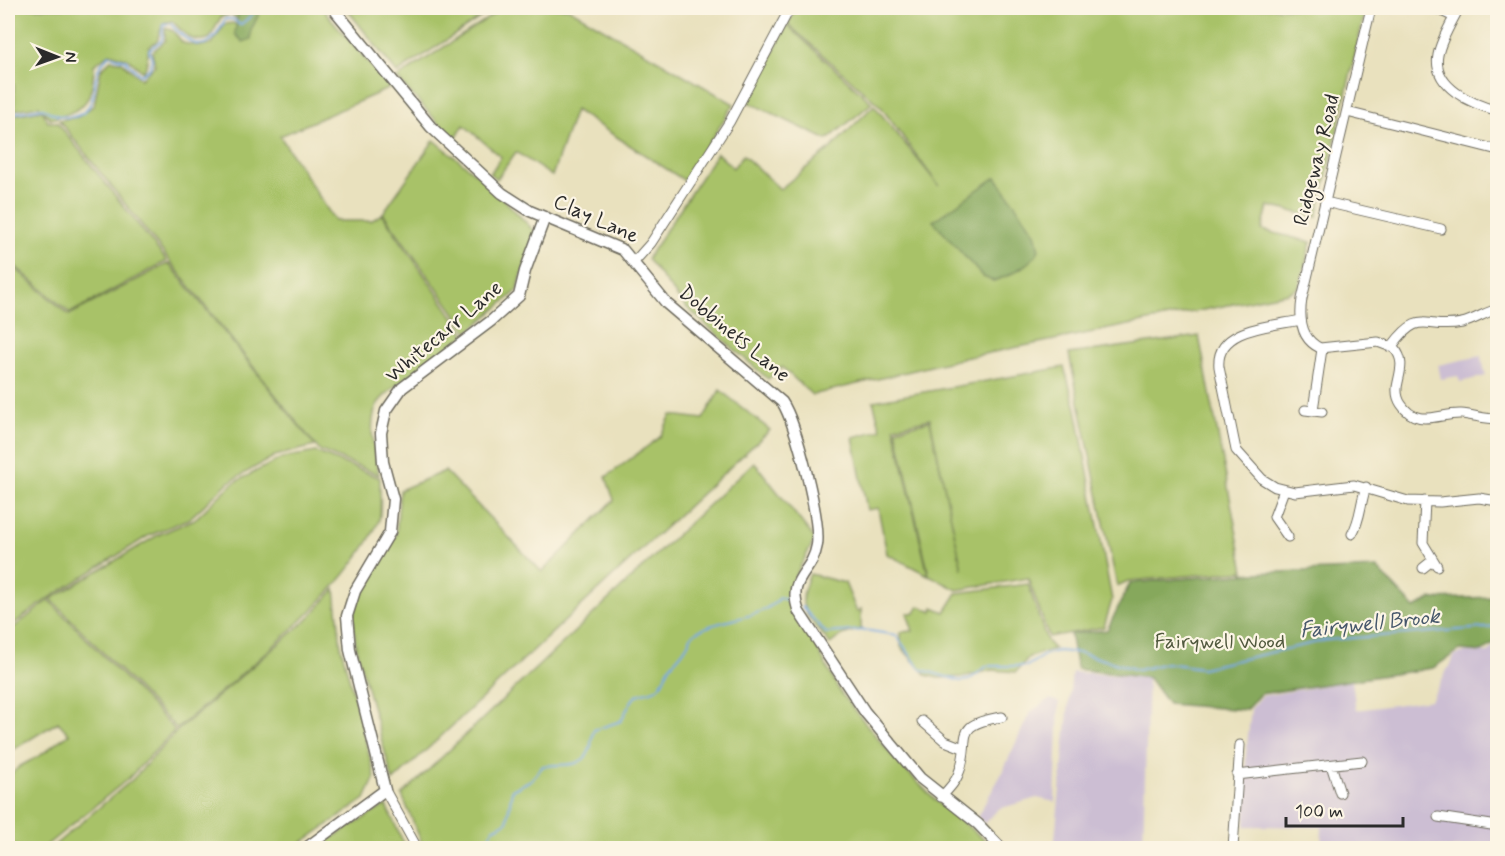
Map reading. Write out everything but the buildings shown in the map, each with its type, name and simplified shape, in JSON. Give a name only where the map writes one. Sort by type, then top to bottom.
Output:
[{"type":"street","name":"Clay Lane","points":[[333,8],[431,127],[502,193],[544,217],[609,242],[623,250],[634,262],[651,243],[730,121],[790,8]]},
{"type":"street","name":"Ridgeway Road","points":[[1301,320],[1302,299],[1371,8]]},
{"type":"street","points":[[1435,8],[1454,17]]},
{"type":"street","points":[[1459,8],[1438,55],[1441,76],[1455,91],[1497,111]]},
{"type":"street","points":[[1347,112],[1497,150]]},
{"type":"street","points":[[1325,202],[1441,229]]},
{"type":"street","name":"Whitecarr Lane","points":[[417,849],[386,790],[350,650],[347,616],[355,591],[390,532],[393,499],[383,462],[381,433],[386,411],[402,388],[491,321],[519,296],[544,217]]},
{"type":"street","name":"Dobbinets Lane","points":[[634,262],[667,304],[782,402],[788,410],[798,443],[818,535],[813,558],[795,586],[794,598],[799,612],[865,712],[920,778],[978,825],[1000,849]]},
{"type":"street","points":[[1392,346],[1403,331],[1417,323],[1461,323],[1497,309]]},
{"type":"street","points":[[1497,419],[1461,414],[1429,419],[1413,415],[1398,398],[1397,385],[1401,363],[1392,346],[1376,342],[1322,349],[1308,340],[1301,320],[1236,335],[1224,345],[1219,357],[1236,450],[1262,478],[1284,490],[1301,491],[1351,485],[1366,487],[1406,501],[1479,498],[1497,501]]},
{"type":"street","points":[[1313,411],[1322,349]]},
{"type":"street","points":[[1365,533],[1354,531],[1360,518],[1366,487]]},
{"type":"street","points":[[1282,535],[1274,517],[1284,490]]},
{"type":"street","points":[[1423,568],[1435,563],[1423,543],[1425,501]]},
{"type":"street","points":[[941,797],[958,777],[966,735],[976,721],[1002,717]]},
{"type":"street","points":[[922,721],[951,746],[963,748]]},
{"type":"street","points":[[1233,849],[1240,745]]},
{"type":"street","points":[[1237,775],[1362,761]]},
{"type":"street","points":[[1331,765],[1340,793]]},
{"type":"street","points":[[306,849],[386,790]]},
{"type":"street","points":[[1438,817],[1497,826]]},
{"type":"shaded area","points":[[1481,356],[1486,376],[1460,382],[1458,376],[1441,379],[1438,365]]},
{"type":"shaded area","points":[[1497,644],[1497,848],[1321,848],[1322,827],[1245,826],[1246,754],[1251,709],[1262,696],[1352,681],[1356,710],[1431,700],[1455,655],[1465,652],[1488,653]]},
{"type":"shaded area","points":[[1072,672],[1148,678],[1143,848],[1054,848]]},
{"type":"shaded area","points":[[1050,699],[1059,702],[1055,802],[1037,798],[998,809],[985,824],[977,817],[1001,775],[1030,712]]},
{"type":"green space","points":[[8,8],[248,8],[241,22],[231,14],[221,17],[210,38],[204,40],[188,37],[172,21],[163,23],[157,41],[149,47],[143,72],[128,59],[110,53],[94,65],[92,87],[80,108],[51,119],[39,106],[14,110],[14,85],[8,85]]},
{"type":"green space","points":[[243,8],[262,8],[251,30],[251,39],[243,42],[235,34],[238,13]]},
{"type":"green space","points":[[258,8],[322,8],[390,88],[280,136],[335,221],[371,221],[382,214],[466,335],[402,381],[376,407],[372,432],[379,475],[319,450],[59,120],[78,117],[94,105],[101,69],[111,60],[121,61],[141,79],[155,65],[152,52],[165,41],[165,28],[173,31],[183,43],[200,46],[212,44],[225,24],[233,23],[242,27]]},
{"type":"green space","points":[[346,8],[495,8],[397,73]]},
{"type":"green space","points":[[503,8],[568,8],[734,104],[685,181],[575,110],[552,176],[516,152],[497,179],[490,174],[501,157],[464,125],[454,140],[397,78]]},
{"type":"green space","points":[[797,8],[1366,8],[1317,217],[1268,206],[1262,230],[1311,242],[1299,287],[1288,293],[964,358],[812,395],[782,367],[768,379],[685,306],[647,259],[717,153],[733,168],[743,155],[780,189],[830,149],[874,105],[939,186],[881,107],[788,24]]},
{"type":"green space","points":[[787,25],[872,103],[827,140],[748,102]]},
{"type":"green space","points":[[42,110],[48,122],[57,122],[167,261],[70,313],[8,260],[8,116]]},
{"type":"green space","points":[[434,140],[491,186],[535,232],[517,291],[468,332],[383,213]]},
{"type":"green space","points":[[996,177],[1035,233],[1039,250],[1019,269],[993,281],[983,277],[933,221]]},
{"type":"green space","points":[[8,262],[69,315],[169,263],[315,446],[275,456],[229,482],[190,518],[148,536],[46,600],[8,628]]},
{"type":"green space","points":[[1199,336],[1244,571],[1128,581],[1117,586],[1069,354]]},
{"type":"green space","points":[[1064,367],[1076,409],[1112,600],[1104,627],[1049,637],[1028,578],[957,590],[929,575],[896,429],[930,421],[962,569],[930,419],[894,427],[928,575],[887,554],[878,508],[867,510],[853,437],[881,430],[873,401]]},
{"type":"green space","points":[[720,390],[770,430],[393,781],[356,648],[353,616],[365,578],[396,535],[400,490],[445,471],[542,572],[614,500],[606,477],[660,437],[671,415],[703,419]]},
{"type":"green space","points":[[316,452],[380,478],[381,507],[378,523],[362,551],[341,579],[316,606],[288,634],[177,729],[51,599],[158,535],[195,519],[233,483],[282,458]]},
{"type":"green space","points":[[754,462],[815,539],[793,580],[792,609],[811,637],[840,692],[893,757],[937,802],[995,848],[424,848],[402,795]]},
{"type":"green space","name":"Fairywell Wood","points":[[1377,568],[1415,608],[1431,599],[1497,597],[1497,643],[1482,652],[1460,650],[1433,668],[1260,694],[1246,710],[1168,704],[1149,678],[1077,669],[1070,634],[1107,630],[1130,583],[1253,573]]},
{"type":"green space","points":[[810,574],[845,583],[857,612],[861,609],[861,629],[842,635],[830,644],[810,619],[803,605],[805,586]]},
{"type":"green space","points":[[1028,584],[1047,641],[1054,649],[1029,657],[1016,672],[992,670],[962,677],[938,678],[926,675],[901,647],[901,632],[913,631],[907,613],[915,613],[919,606],[932,612],[933,607],[945,612],[957,593]]},
{"type":"green space","points":[[335,589],[341,647],[375,777],[365,799],[294,848],[51,848],[133,779],[177,731],[308,619]]},
{"type":"green space","points":[[49,600],[175,730],[129,778],[43,848],[10,846],[8,841],[8,779],[19,767],[42,754],[69,734],[58,722],[8,753],[8,632]]},
{"type":"green space","points":[[386,805],[406,848],[315,848]]},
{"type":"waterway","points":[[8,85],[11,86],[8,114],[43,108],[62,116],[76,116],[82,114],[91,102],[98,70],[109,55],[125,60],[140,75],[150,68],[152,59],[149,50],[162,40],[163,24],[171,24],[179,33],[194,43],[207,43],[225,19],[233,19],[240,25],[251,16],[255,8]]},
{"type":"waterway","name":"Fairywell Brook","points":[[485,848],[493,829],[507,822],[512,790],[531,780],[543,766],[577,763],[587,756],[594,730],[621,721],[635,697],[659,687],[669,668],[686,648],[692,635],[714,625],[760,612],[780,598],[792,601]]},
{"type":"waterway","name":"Fairywell Brook","points":[[802,607],[826,633],[864,630],[896,635],[920,669],[960,681],[969,680],[987,666],[1027,666],[1046,654],[1058,651],[1081,653],[1138,670],[1166,663],[1202,668],[1327,640],[1498,627]]}]
